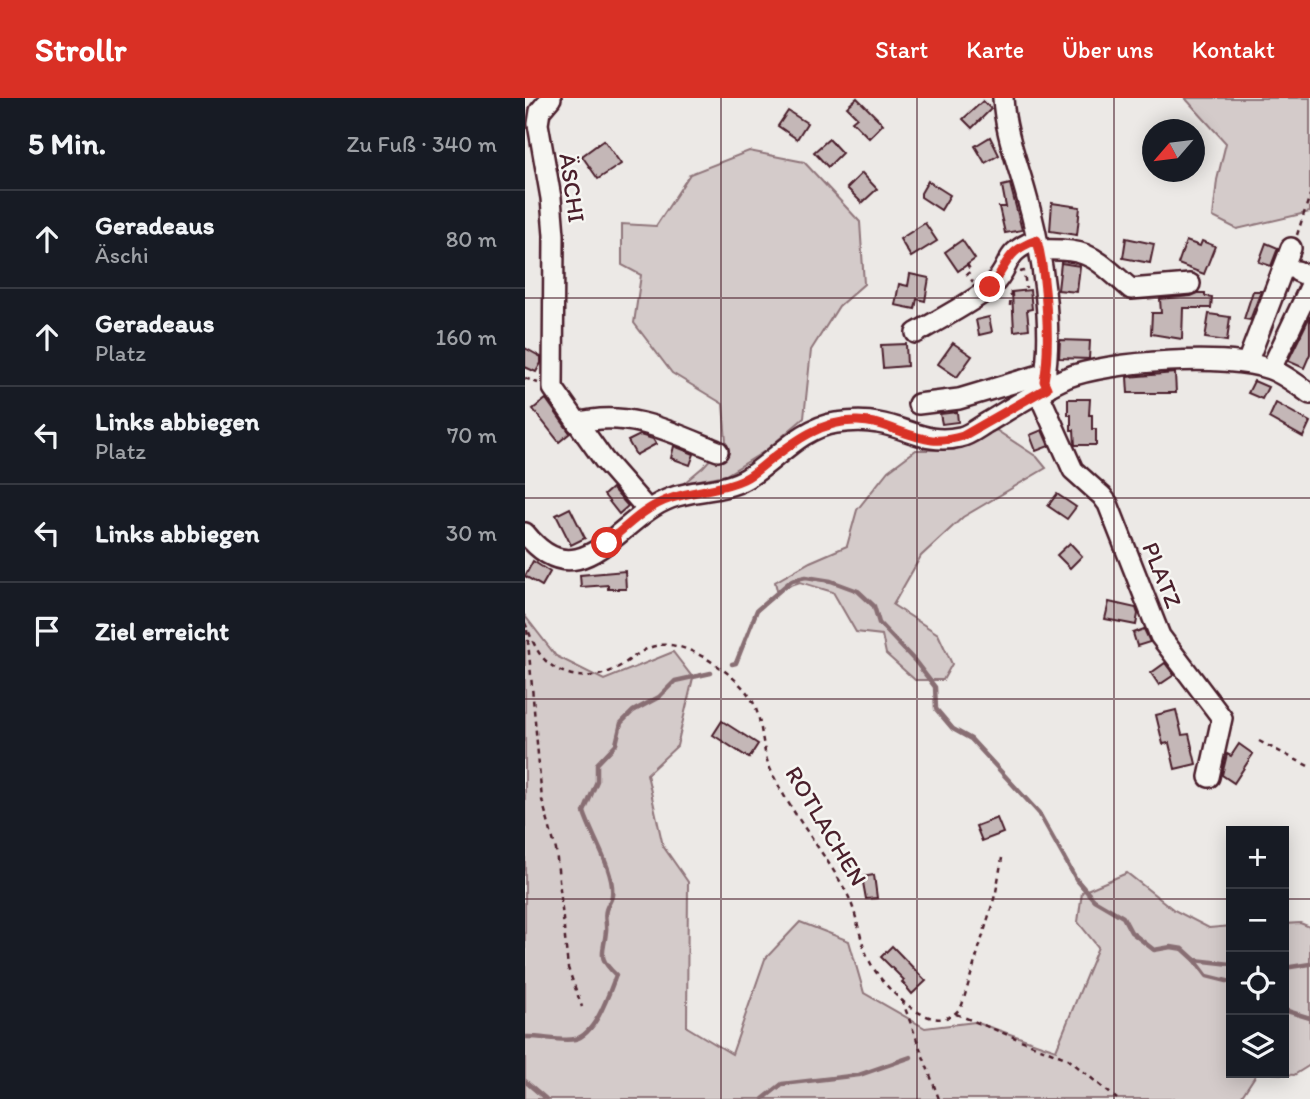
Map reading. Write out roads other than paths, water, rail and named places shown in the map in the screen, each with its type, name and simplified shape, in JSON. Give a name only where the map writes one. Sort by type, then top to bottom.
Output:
[{"type":"street","name":"ÄSCHI","points":[[551,98],[540,111],[538,124],[551,198],[554,235],[553,388],[604,460],[647,509]]},
{"type":"street","name":"PLATZ","points":[[1003,98],[1005,124],[1038,245],[1046,309],[1044,384],[1073,470],[1108,504],[1160,636],[1222,718],[1209,777]]},
{"type":"street","points":[[916,332],[990,287],[1013,251],[1038,245],[1080,250],[1096,259],[1131,289],[1190,284]]},
{"type":"street","points":[[1247,363],[1291,248]]},
{"type":"street","points":[[1271,369],[1306,278]]},
{"type":"street","points":[[918,404],[1044,384],[1113,367],[1156,362],[1247,363],[1271,369],[1310,394]]},
{"type":"street","points":[[525,534],[546,553],[559,558],[583,558],[599,551],[647,509],[674,497],[747,478],[791,443],[811,431],[854,421],[880,423],[931,440],[948,440],[963,436],[1044,384]]},
{"type":"street","points":[[577,423],[613,417],[638,420],[718,451]]},
{"type":"waterway","points":[[732,664],[736,663],[757,610],[792,580],[806,577],[831,581],[858,591],[874,606],[879,623],[935,687],[936,709],[953,729],[971,739],[1039,813],[1076,879],[1094,900],[1123,917],[1131,932],[1154,950],[1171,947],[1183,949],[1195,960],[1226,963]]},
{"type":"waterway","points":[[525,1037],[570,1040],[583,1036],[601,1012],[616,975],[606,963],[603,954],[605,913],[612,897],[612,885],[584,812],[597,781],[597,764],[616,744],[621,723],[633,711],[659,697],[675,681],[711,673]]},
{"type":"waterway","points":[[1195,960],[1207,976],[1226,981]]},
{"type":"waterway","points":[[1289,967],[1310,964]]},
{"type":"waterway","points":[[1289,1012],[1310,1018]]},
{"type":"waterway","points":[[763,1099],[782,1084],[859,1075],[911,1057]]},
{"type":"waterway","points":[[525,1081],[546,1099]]}]
